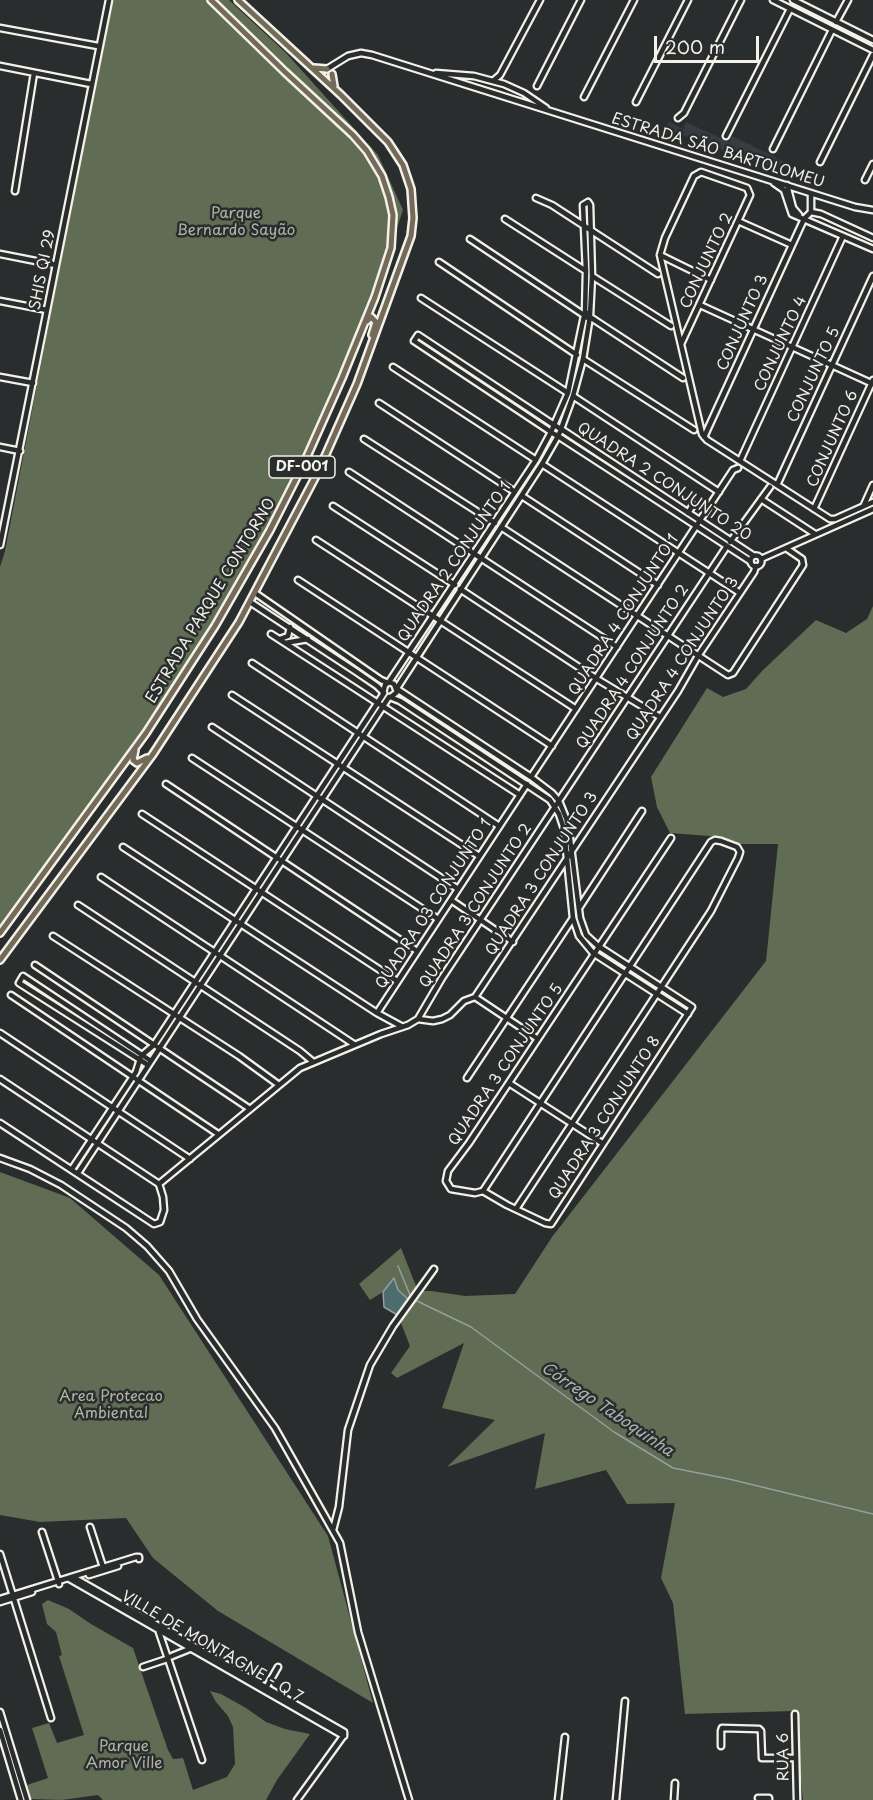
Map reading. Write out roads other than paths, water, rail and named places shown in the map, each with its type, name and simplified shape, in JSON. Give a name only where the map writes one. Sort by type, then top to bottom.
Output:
[{"type":"main road","name":"ESTRADA PARQUE CONTORNO","points":[[0,933],[136,746],[215,626],[270,530],[305,461],[363,328],[386,266],[393,215],[382,176],[367,151],[212,0]]},
{"type":"main road","name":"ESTRADA PARQUE CONTORNO","points":[[0,960],[153,754],[208,672],[250,602],[318,472],[357,384],[411,236],[413,218],[411,189],[408,177],[388,142],[336,90],[238,0]]},
{"type":"main road","name":"ESTRADA PARQUE CONTORNO","points":[[270,30],[302,63],[357,111]]},
{"type":"main road","points":[[312,68],[327,69]]},
{"type":"main road","points":[[332,74],[336,90]]},
{"type":"main road","points":[[375,297],[374,306],[380,310],[396,279]]},
{"type":"main road","points":[[363,328],[371,317],[376,322],[372,329],[372,342]]},
{"type":"main road","points":[[136,746],[133,760],[137,763],[153,754]]},
{"type":"street","name":"SHIS QI 29","points":[[0,545],[109,0]]},
{"type":"street","points":[[493,81],[500,75],[540,0]]},
{"type":"street","points":[[537,86],[580,0]]},
{"type":"street","points":[[584,97],[634,0]]},
{"type":"street","points":[[636,102],[688,0]]},
{"type":"street","points":[[678,118],[684,113],[741,0]]},
{"type":"street","points":[[773,0],[873,50]]},
{"type":"street","points":[[794,0],[873,40]]},
{"type":"street","points":[[836,22],[848,0]]},
{"type":"street","points":[[726,136],[789,9]]},
{"type":"street","points":[[813,20],[817,13]]},
{"type":"street","points":[[0,28],[98,46]]},
{"type":"street","points":[[773,149],[832,30]]},
{"type":"street","points":[[854,40],[858,33]]},
{"type":"street","name":"ESTRADA SÃO BARTOLOMEU","points":[[327,69],[348,56],[361,53],[372,55],[855,207],[873,210]]},
{"type":"street","points":[[820,162],[873,55]]},
{"type":"street","points":[[332,74],[339,62]]},
{"type":"street","points":[[0,66],[91,84]]},
{"type":"street","name":"ESTRADA SÃO BARTOLOMEU","points":[[425,71],[479,77],[504,84],[556,113]]},
{"type":"street","points":[[15,191],[34,73]]},
{"type":"street","points":[[500,75],[504,84]]},
{"type":"street","points":[[475,87],[479,77]]},
{"type":"street","points":[[505,97],[510,86]]},
{"type":"street","points":[[865,180],[873,164]]},
{"type":"street","name":"CONJUNTO 2","points":[[660,255],[665,238],[694,176],[701,172],[747,188],[750,195],[681,344]]},
{"type":"street","points":[[767,179],[784,190],[792,214],[873,249]]},
{"type":"street","points":[[787,185],[794,210],[804,219]]},
{"type":"street","points":[[796,188],[809,197],[810,213]]},
{"type":"street","points":[[810,213],[812,193]]},
{"type":"street","points":[[536,198],[552,205],[658,274]]},
{"type":"street","points":[[72,1169],[132,1077],[142,1055],[154,1045],[215,952],[261,893],[302,831],[338,765],[389,697],[395,695],[416,657],[522,496],[558,436],[570,395],[587,316],[584,205],[588,202],[590,205],[592,276],[583,359],[570,395],[554,425]]},
{"type":"street","points":[[810,213],[821,214],[873,238]]},
{"type":"street","name":"CONJUNTO 3","points":[[704,437],[804,219],[810,213]]},
{"type":"street","points":[[505,219],[586,272]]},
{"type":"street","points":[[738,221],[792,245]]},
{"type":"street","name":"CONJUNTO 4","points":[[740,461],[843,236]]},
{"type":"street","points":[[470,239],[683,378]]},
{"type":"street","points":[[0,254],[56,265]]},
{"type":"street","points":[[660,255],[711,280]]},
{"type":"street","points":[[660,255],[704,437],[833,519],[873,502]]},
{"type":"street","points":[[439,262],[577,355]]},
{"type":"street","points":[[592,276],[671,326]]},
{"type":"street","name":"CONJUNTO 5","points":[[777,485],[873,276]]},
{"type":"street","name":"QUADRA 2 CONJUNTO 20","points":[[421,298],[719,492]]},
{"type":"street","points":[[0,301],[47,310]]},
{"type":"street","points":[[700,305],[873,382]]},
{"type":"street","name":"QUADRA 2 CONJUNTO 20","points":[[551,432],[414,341],[418,335],[688,513],[698,524],[729,544],[754,556]]},
{"type":"street","points":[[583,359],[694,430]]},
{"type":"street","points":[[393,367],[536,460]]},
{"type":"street","points":[[0,377],[33,383]]},
{"type":"street","name":"CONJUNTO 6","points":[[814,509],[873,382]]},
{"type":"street","points":[[379,404],[515,492]]},
{"type":"street","name":"QUADRA 2 CONJUNTO 1","points":[[298,580],[410,653],[536,460],[554,425]]},
{"type":"street","points":[[551,432],[698,524]]},
{"type":"street","points":[[364,440],[495,523]]},
{"type":"street","points":[[0,447],[20,451]]},
{"type":"street","points":[[542,464],[678,555],[740,593]]},
{"type":"street","name":"QUADRA 4 CONJUNTO 1","points":[[531,777],[733,470],[738,468]]},
{"type":"street","points":[[349,472],[617,647]]},
{"type":"street","points":[[864,505],[873,485]]},
{"type":"street","name":"QUADRA 4 CONJUNTO 2","points":[[555,807],[729,544],[770,487]]},
{"type":"street","points":[[522,496],[658,585]]},
{"type":"street","points":[[761,499],[815,534]]},
{"type":"street","points":[[688,513],[693,505]]},
{"type":"street","points":[[333,506],[455,585]]},
{"type":"street","points":[[729,544],[756,566],[760,564],[761,559],[873,509]]},
{"type":"street","points":[[0,512],[8,513]]},
{"type":"street","points":[[501,527],[728,675],[733,673],[803,565],[802,559],[786,548]]},
{"type":"street","points":[[316,540],[576,709]]},
{"type":"street","points":[[750,561],[757,555],[761,559]]},
{"type":"street","name":"QUADRA 4 CONJUNTO 3","points":[[629,764],[756,566]]},
{"type":"street","points":[[460,589],[597,679],[660,717]]},
{"type":"street","points":[[255,593],[531,777],[559,801],[568,823],[579,909],[586,935],[598,946],[660,987]]},
{"type":"street","points":[[250,602],[377,686],[389,697],[400,701],[545,796],[555,807],[564,829],[573,918],[579,936],[593,953],[688,1014]]},
{"type":"street","points":[[277,618],[281,611]]},
{"type":"street","points":[[282,641],[288,636],[292,619]]},
{"type":"street","points":[[271,634],[520,795]]},
{"type":"street","points":[[282,641],[308,639]]},
{"type":"street","points":[[78,1173],[200,987],[276,858],[343,768],[383,693],[383,688],[410,653],[552,746]]},
{"type":"street","points":[[252,663],[499,826]]},
{"type":"street","points":[[232,695],[479,856]]},
{"type":"street","points":[[212,727],[458,889]]},
{"type":"street","points":[[192,758],[438,919]]},
{"type":"street","name":"QUADRA 3 CONJUNTO 3","points":[[475,998],[629,764]]},
{"type":"street","points":[[526,784],[531,777]]},
{"type":"street","points":[[526,784],[531,777]]},
{"type":"street","points":[[166,784],[417,951]]},
{"type":"street","name":"QUADRA 03 CONJUNTO 1","points":[[376,1013],[526,784]]},
{"type":"street","name":"QUADRA 3 CONJUNTO 2","points":[[418,1018],[555,807]]},
{"type":"street","points":[[466,1078],[642,811]]},
{"type":"street","points":[[142,814],[398,981]]},
{"type":"street","name":"QUADRA 3 CONJUNTO 5","points":[[483,1191],[478,1193],[460,1191],[448,1187],[446,1177],[448,1171],[469,1143],[671,838]]},
{"type":"street","points":[[715,840],[733,845],[740,850],[711,911],[516,1209],[483,1191],[629,967],[711,843],[715,840]]},
{"type":"street","points":[[123,847],[376,1013],[401,1026]]},
{"type":"street","points":[[101,877],[355,1045]]},
{"type":"street","points":[[451,900],[513,942]]},
{"type":"street","points":[[78,905],[312,1061]]},
{"type":"street","points":[[53,936],[180,1017],[279,1085]]},
{"type":"street","points":[[35,966],[250,1109]]},
{"type":"street","points":[[23,976],[142,1055],[150,1063],[139,1061],[19,983],[23,976]]},
{"type":"street","name":"QUADRA 3 CONJUNTO 8","points":[[516,1209],[550,1224],[688,1014],[692,1007],[660,987]]},
{"type":"street","points":[[11,995],[218,1134]]},
{"type":"street","points":[[159,1184],[218,1134],[312,1061],[408,1025],[418,1018],[433,1021],[442,1019],[450,1015],[464,1001],[475,998],[538,1039]]},
{"type":"street","points":[[0,1033],[190,1159]]},
{"type":"street","points":[[0,1079],[159,1184],[164,1210],[160,1222],[152,1223],[0,1123]]},
{"type":"street","points":[[508,1083],[602,1143]]},
{"type":"street","points":[[0,1158],[30,1169],[67,1189],[126,1228],[161,1261],[197,1319],[274,1428],[342,1549],[358,1632],[409,1800]]},
{"type":"street","points":[[333,1530],[339,1506],[348,1430],[370,1365],[393,1326],[434,1269]]},
{"type":"street","points":[[90,1527],[103,1568]]},
{"type":"street","points":[[42,1532],[59,1582]]},
{"type":"street","points":[[0,1554],[51,1718]]},
{"type":"street","points":[[0,1600],[138,1558]]},
{"type":"street","name":"VILLE DE MONTAGNE - Q 7","points":[[72,1578],[192,1648],[343,1731],[344,1736],[297,1800]]},
{"type":"street","points":[[159,1628],[202,1760]]},
{"type":"street","points":[[143,1667],[192,1648]]},
{"type":"street","points":[[263,1687],[278,1666]]},
{"type":"street","points":[[616,1800],[625,1701]]},
{"type":"street","points":[[0,1712],[21,1800]]},
{"type":"street","name":"RUA 6","points":[[795,1714],[797,1800]]},
{"type":"street","points":[[721,1746],[722,1728],[759,1729],[762,1758],[796,1758]]},
{"type":"street","points":[[0,1730],[27,1800]]},
{"type":"street","points":[[558,1800],[565,1737]]},
{"type":"street","points":[[674,1800],[675,1783]]},
{"type":"street","points":[[758,1798],[769,1798],[769,1800]]},
{"type":"water","points":[[394,1278],[398,1290],[410,1301],[399,1316],[384,1307],[383,1292]]},
{"type":"waterway","name":"Córrego Taboquinha","points":[[398,1266],[410,1295]]},
{"type":"waterway","name":"Córrego Taboquinha","points":[[417,1301],[471,1327],[614,1432],[673,1468],[729,1479],[873,1514]]},
{"type":"park label","name":"Parque Bernardo Sayão","points":[[236,222]]},
{"type":"park label","name":"Area Protecao Ambiental","points":[[111,1406]]},
{"type":"park label","name":"Parque Amor Ville","points":[[124,1756]]}]
